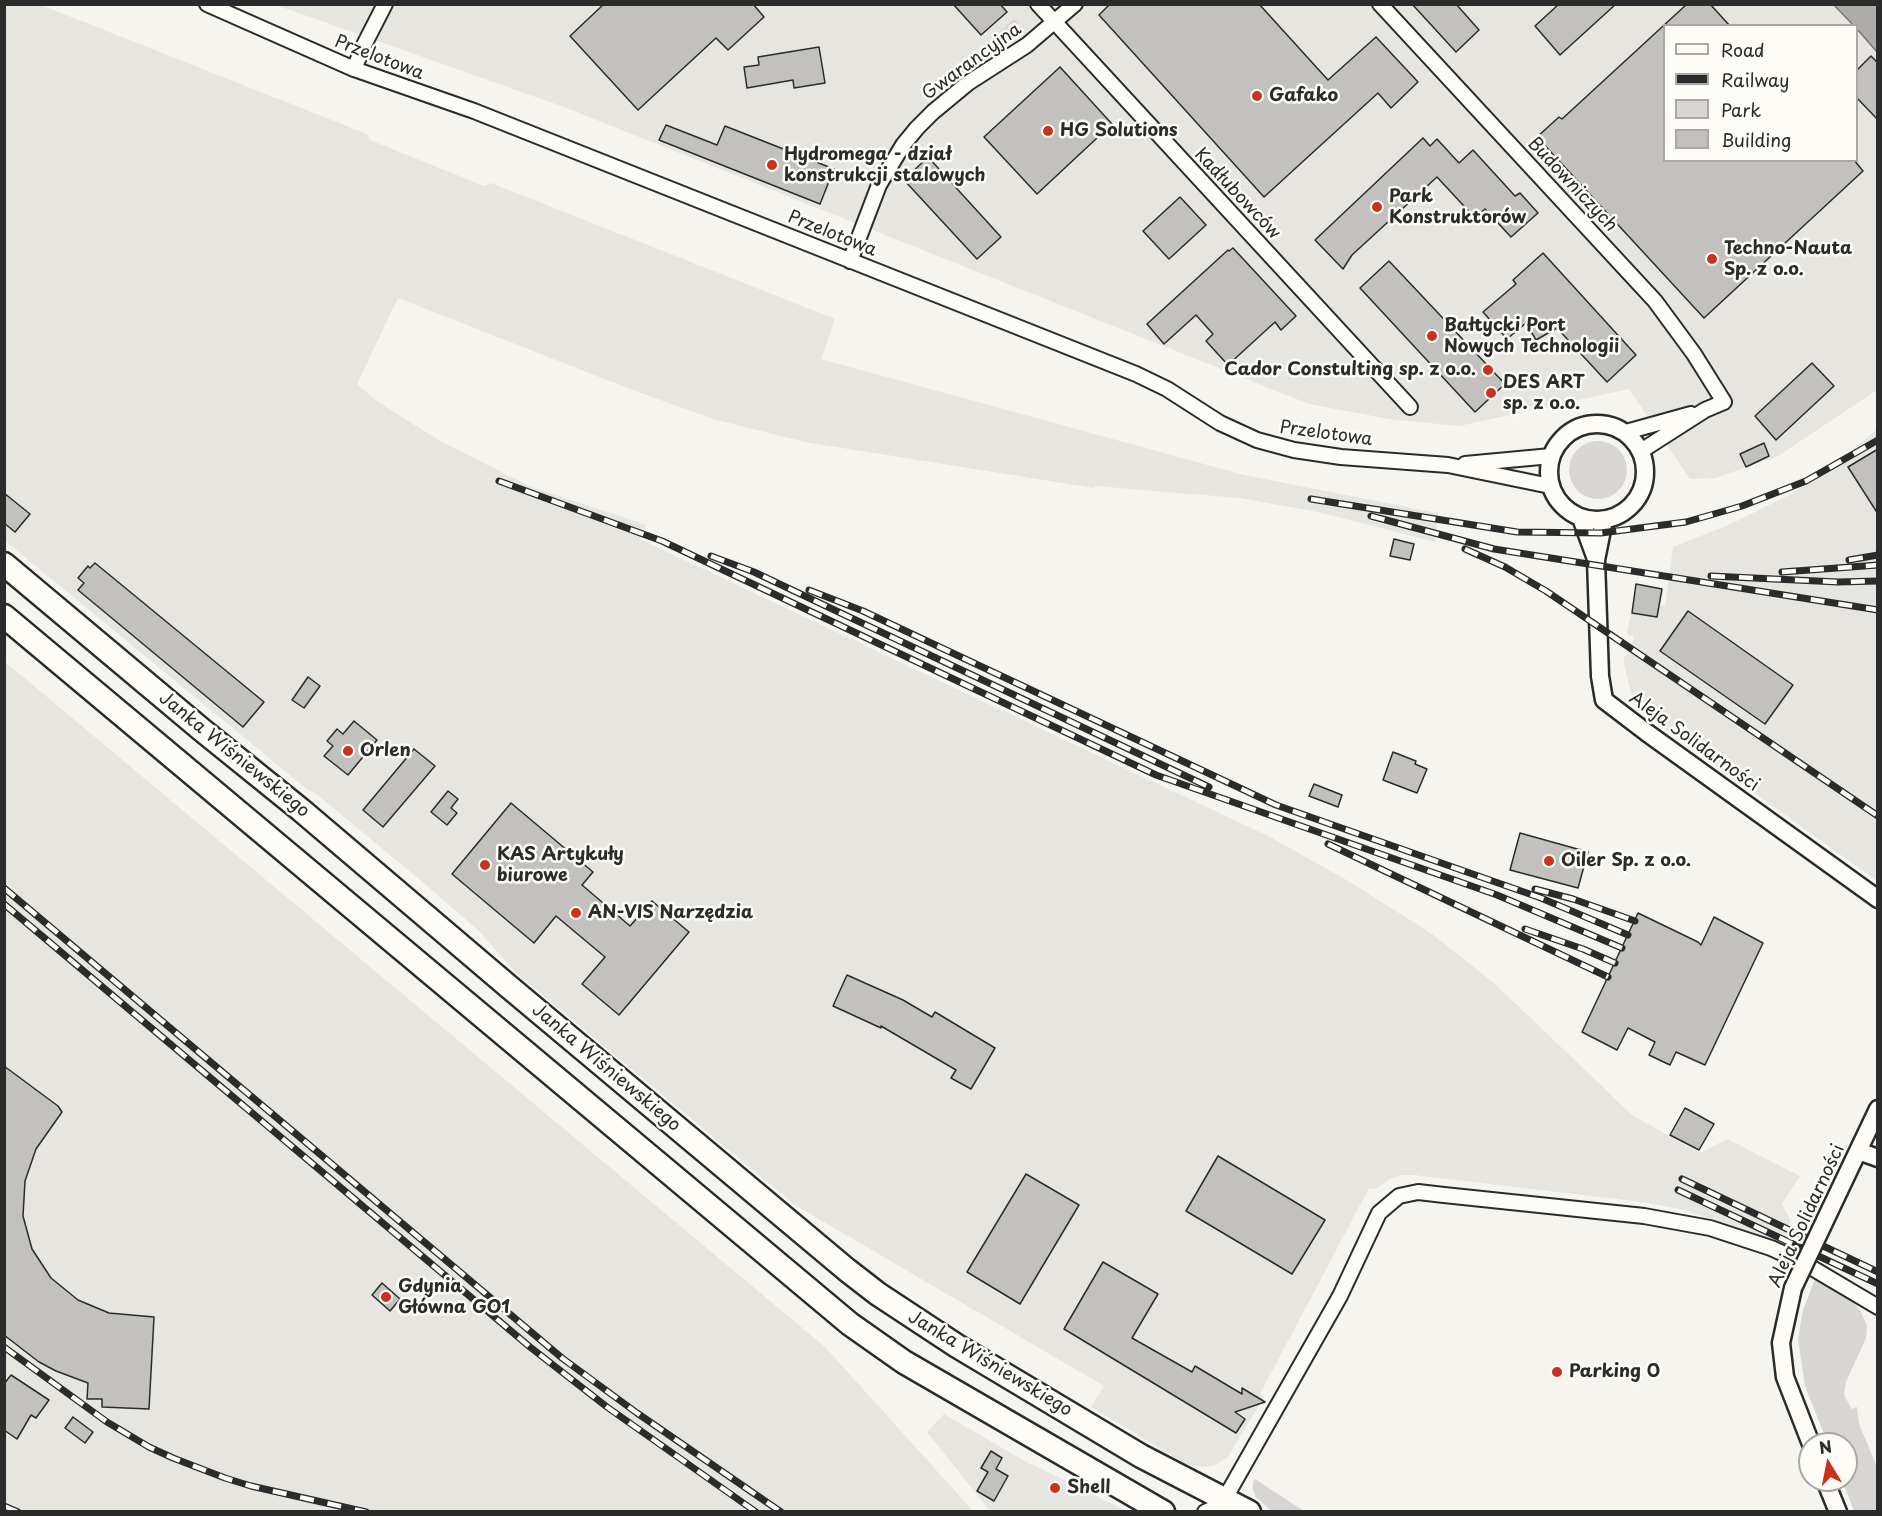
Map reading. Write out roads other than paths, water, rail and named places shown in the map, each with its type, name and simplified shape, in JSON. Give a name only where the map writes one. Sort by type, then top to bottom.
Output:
[{"type":"highway","name":"Janka Wiśniewskiego","points":[[4,564],[301,810],[837,1263],[878,1294],[957,1346],[1226,1506],[1249,1512]]},
{"type":"highway","points":[[4,616],[850,1324],[904,1362],[1163,1512]]},
{"type":"street","name":"Przelotowa","points":[[207,4],[354,69],[474,111],[1136,374],[1167,389],[1220,423],[1257,440],[1294,450],[1341,457],[1448,465],[1550,486]]},
{"type":"street","points":[[354,69],[385,4]]},
{"type":"street","name":"Kadłubowców","points":[[1038,4],[1410,407]]},
{"type":"street","points":[[1055,23],[1075,4]]},
{"type":"street","name":"Budowniczych","points":[[1380,4],[1655,301],[1694,354],[1724,402],[1704,410]]},
{"type":"street","name":"Gwarancyjna","points":[[850,261],[879,185],[916,128],[968,83],[1027,45],[1055,23]]},
{"type":"street","points":[[1626,432],[1704,410]]},
{"type":"street","points":[[1641,451],[1704,410]]},
{"type":"street","points":[[1597,423],[1612,426],[1626,432],[1641,451],[1646,476],[1639,498],[1629,509],[1618,516],[1604,520],[1581,518],[1568,511],[1557,500],[1550,486],[1548,471],[1551,456],[1558,443],[1569,432],[1582,426],[1597,423]]},
{"type":"street","name":"Przelotowa","points":[[1448,465],[1551,456]]},
{"type":"street","points":[[1581,518],[1596,560]]},
{"type":"street","points":[[1596,560],[1604,520]]},
{"type":"street","name":"Aleja Solidarności","points":[[1596,560],[1600,676],[1604,700],[1878,899]]},
{"type":"street","name":"Aleja Solidarności","points":[[1806,1432],[1785,1377],[1781,1343],[1793,1288],[1878,1109]]},
{"type":"street","points":[[1858,1151],[1878,1158]]},
{"type":"street","points":[[1205,1512],[1219,1506],[1226,1506],[1340,1296],[1379,1213],[1399,1196],[1418,1192],[1644,1216],[1701,1226],[1770,1248],[1802,1262],[1878,1307]]},
{"type":"street","points":[[1830,1492],[1838,1512]]},
{"type":"railway","points":[[1311,499],[1517,532],[1601,533],[1686,522],[1742,506],[1806,481],[1878,440]]},
{"type":"railway","points":[[499,481],[662,541],[1156,775],[1497,895],[1622,948]]},
{"type":"railway","points":[[1371,516],[1494,549],[1878,610]]},
{"type":"railway","points":[[1465,549],[1505,567],[1546,591],[1878,816]]},
{"type":"railway","points":[[1849,560],[1878,555]]},
{"type":"railway","points":[[711,556],[754,572],[1209,787]]},
{"type":"railway","points":[[1782,572],[1878,565]]},
{"type":"railway","points":[[1711,576],[1838,582],[1878,581]]},
{"type":"railway","points":[[809,590],[863,611],[1276,805],[1541,898],[1628,935]]},
{"type":"railway","points":[[1328,844],[1608,977]]},
{"type":"railway","points":[[4,888],[562,1358],[637,1413],[781,1512]]},
{"type":"railway","points":[[1535,889],[1573,899],[1635,921]]},
{"type":"railway","points":[[4,904],[530,1347],[607,1407],[756,1512]]},
{"type":"railway","points":[[1525,929],[1615,963]]},
{"type":"railway","points":[[1682,1179],[1878,1272]]},
{"type":"railway","points":[[1678,1190],[1878,1284]]},
{"type":"railway","points":[[4,1347],[107,1422],[149,1447],[173,1458],[251,1486],[366,1512]]},
{"type":"railway","points":[[4,1506],[18,1512]]},
{"type":"place","name":"Gafako","points":[[1257,96]]},
{"type":"place","name":"HG Solutions","points":[[1048,131]]},
{"type":"place","name":"Hydromega - dział konstrukcji stalowych","points":[[772,165]]},
{"type":"place","name":"Park Konstruktorów","points":[[1377,207]]},
{"type":"place","name":"Techno-Nauta Sp. z o.o.","points":[[1712,259]]},
{"type":"place","name":"Bałtycki Port Nowych Technologii","points":[[1432,336]]},
{"type":"place","name":"Cador Constulting sp. z o.o.","points":[[1488,370]]},
{"type":"place","name":"DES ART sp. z o.o.","points":[[1491,393]]},
{"type":"place","name":"Orlen","points":[[348,751]]},
{"type":"place","name":"Oiler Sp. z o.o.","points":[[1549,861]]},
{"type":"place","name":"KAS Artykuły biurowe","points":[[485,865]]},
{"type":"place","name":"AN-VIS Narzędzia","points":[[576,913]]},
{"type":"place","name":"Gdynia Główna GO1","points":[[386,1297]]},
{"type":"place","name":"Parking 0","points":[[1557,1372]]},
{"type":"place","name":"Shell","points":[[1055,1488]]}]
